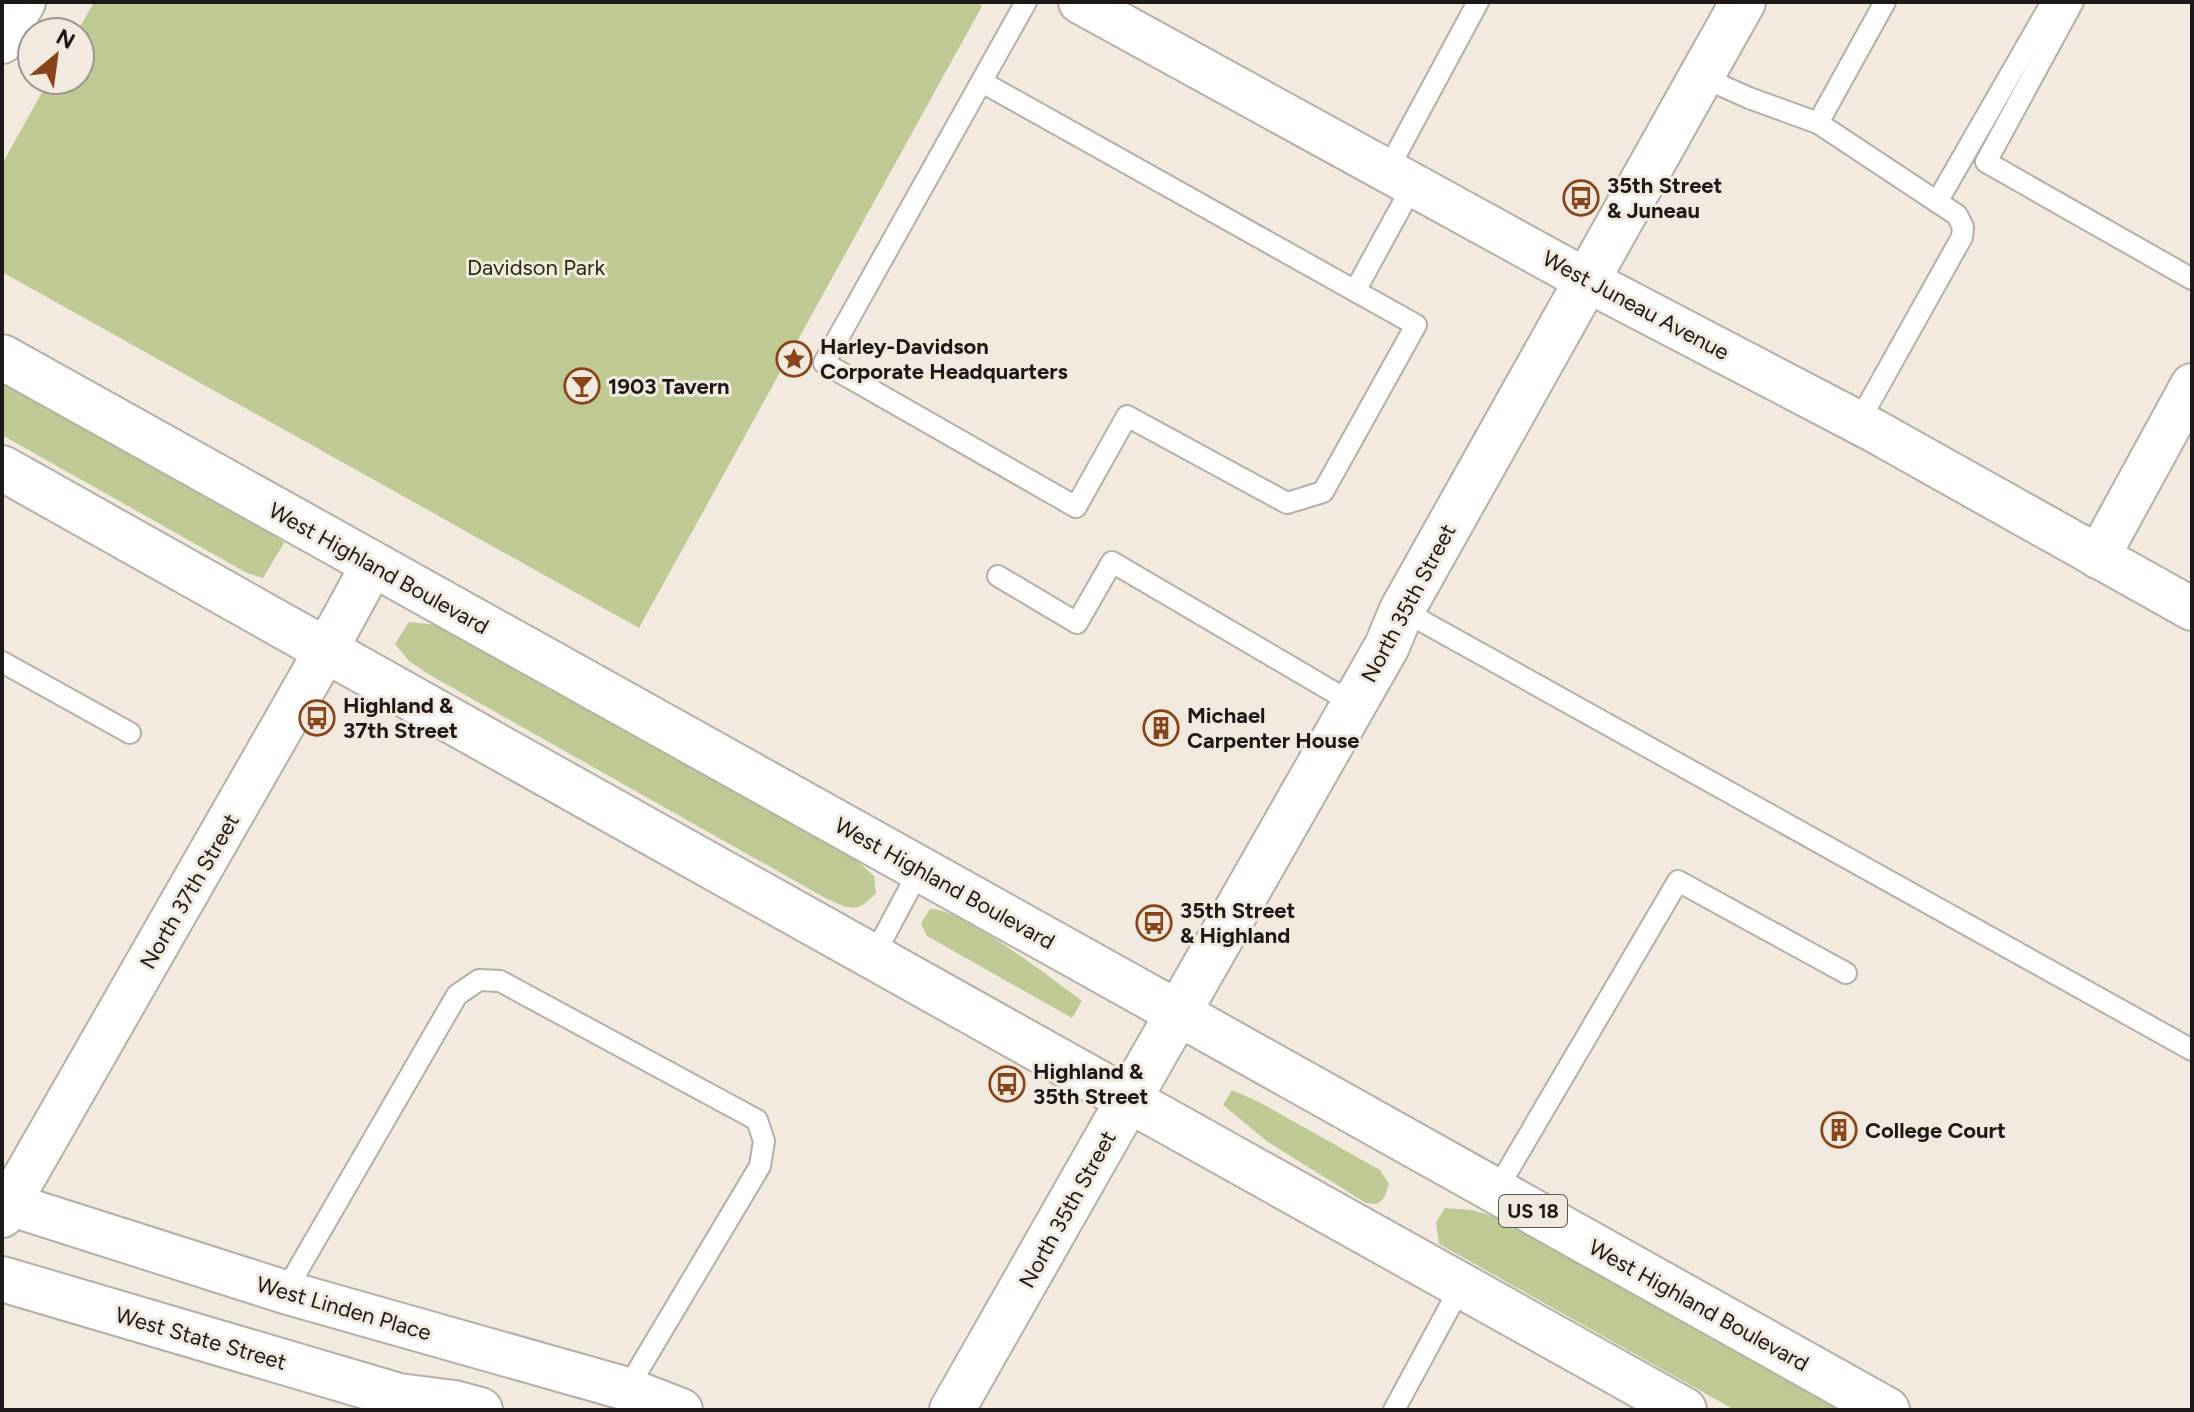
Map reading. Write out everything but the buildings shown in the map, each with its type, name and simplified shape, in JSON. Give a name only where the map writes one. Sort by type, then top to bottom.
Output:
[{"type":"main road","name":"North 35th Street","points":[[952,1410],[1387,646],[1402,610],[1743,2]]},
{"type":"main road","name":"West Highland Boulevard","points":[[2,357],[1887,1410]]},
{"type":"main road","points":[[2,468],[325,652],[1684,1410]]},
{"type":"main road","name":"West State Street","points":[[2,1279],[410,1403],[454,1403],[480,1410]]},
{"type":"street","points":[[2,42],[24,2]]},
{"type":"street","name":"West Juneau Avenue","points":[[1105,8],[1400,178],[1858,423],[2192,609]]},
{"type":"street","points":[[2098,557],[2192,385]]},
{"type":"street","name":"North 37th Street","points":[[5,1210],[373,564]]},
{"type":"street","name":"West Linden Place","points":[[5,1210],[627,1389],[681,1410]]},
{"type":"lane","points":[[982,82],[1416,325],[1323,492],[1287,503],[1127,416],[1076,507],[824,363],[1026,2]]},
{"type":"lane","points":[[1355,291],[1400,178],[1478,2]]},
{"type":"lane","points":[[1818,123],[1885,2]]},
{"type":"lane","points":[[1937,202],[2052,2]]},
{"type":"lane","points":[[2073,2],[1986,162],[2192,279]]},
{"type":"lane","points":[[1700,76],[1818,123],[1957,215],[1963,227],[1962,237],[1858,423]]},
{"type":"lane","points":[[998,576],[1077,623],[1112,562],[1354,704]]},
{"type":"lane","points":[[1402,610],[2192,1050]]},
{"type":"lane","points":[[2,662],[130,733]]},
{"type":"lane","points":[[873,957],[920,869]]},
{"type":"lane","points":[[1496,1191],[1678,881],[1846,973]]},
{"type":"lane","points":[[285,1292],[457,995],[479,980],[500,981],[757,1120],[764,1141],[760,1166],[627,1389]]},
{"type":"lane","points":[[1394,1410],[1461,1286]]},
{"type":"green space","name":"Davidson Park","points":[[94,2],[975,2],[982,6],[639,628],[2,272],[2,164],[40,96],[96,96],[96,16],[86,16]]},
{"type":"green space","points":[[2,380],[261,525],[284,543],[263,578],[247,573],[2,435]]},
{"type":"green space","points":[[409,622],[438,625],[851,856],[874,876],[876,893],[864,904],[853,908],[827,899],[430,675],[409,661],[395,644]]},
{"type":"green space","points":[[930,909],[945,912],[985,932],[1082,1001],[1072,1018],[927,936],[921,923]]},
{"type":"green space","points":[[1232,1090],[1380,1170],[1389,1184],[1384,1198],[1377,1204],[1366,1203],[1268,1142],[1223,1105]]},
{"type":"green space","points":[[1445,1208],[1472,1210],[1506,1220],[1846,1410],[1735,1410],[1439,1244],[1436,1222]]},
{"type":"place","name":"35th Street & Juneau","points":[[1581,198]]},
{"type":"place","name":"Harley-Davidson Corporate Headquarters","points":[[794,359]]},
{"type":"place","name":"1903 Tavern","points":[[582,386]]},
{"type":"place","name":"Highland & 37th Street","points":[[317,718]]},
{"type":"place","name":"Michael Carpenter House","points":[[1161,728]]},
{"type":"place","name":"35th Street & Highland","points":[[1154,923]]},
{"type":"place","name":"Highland & 35th Street","points":[[1007,1084]]},
{"type":"place","name":"College Court","points":[[1839,1130]]}]
